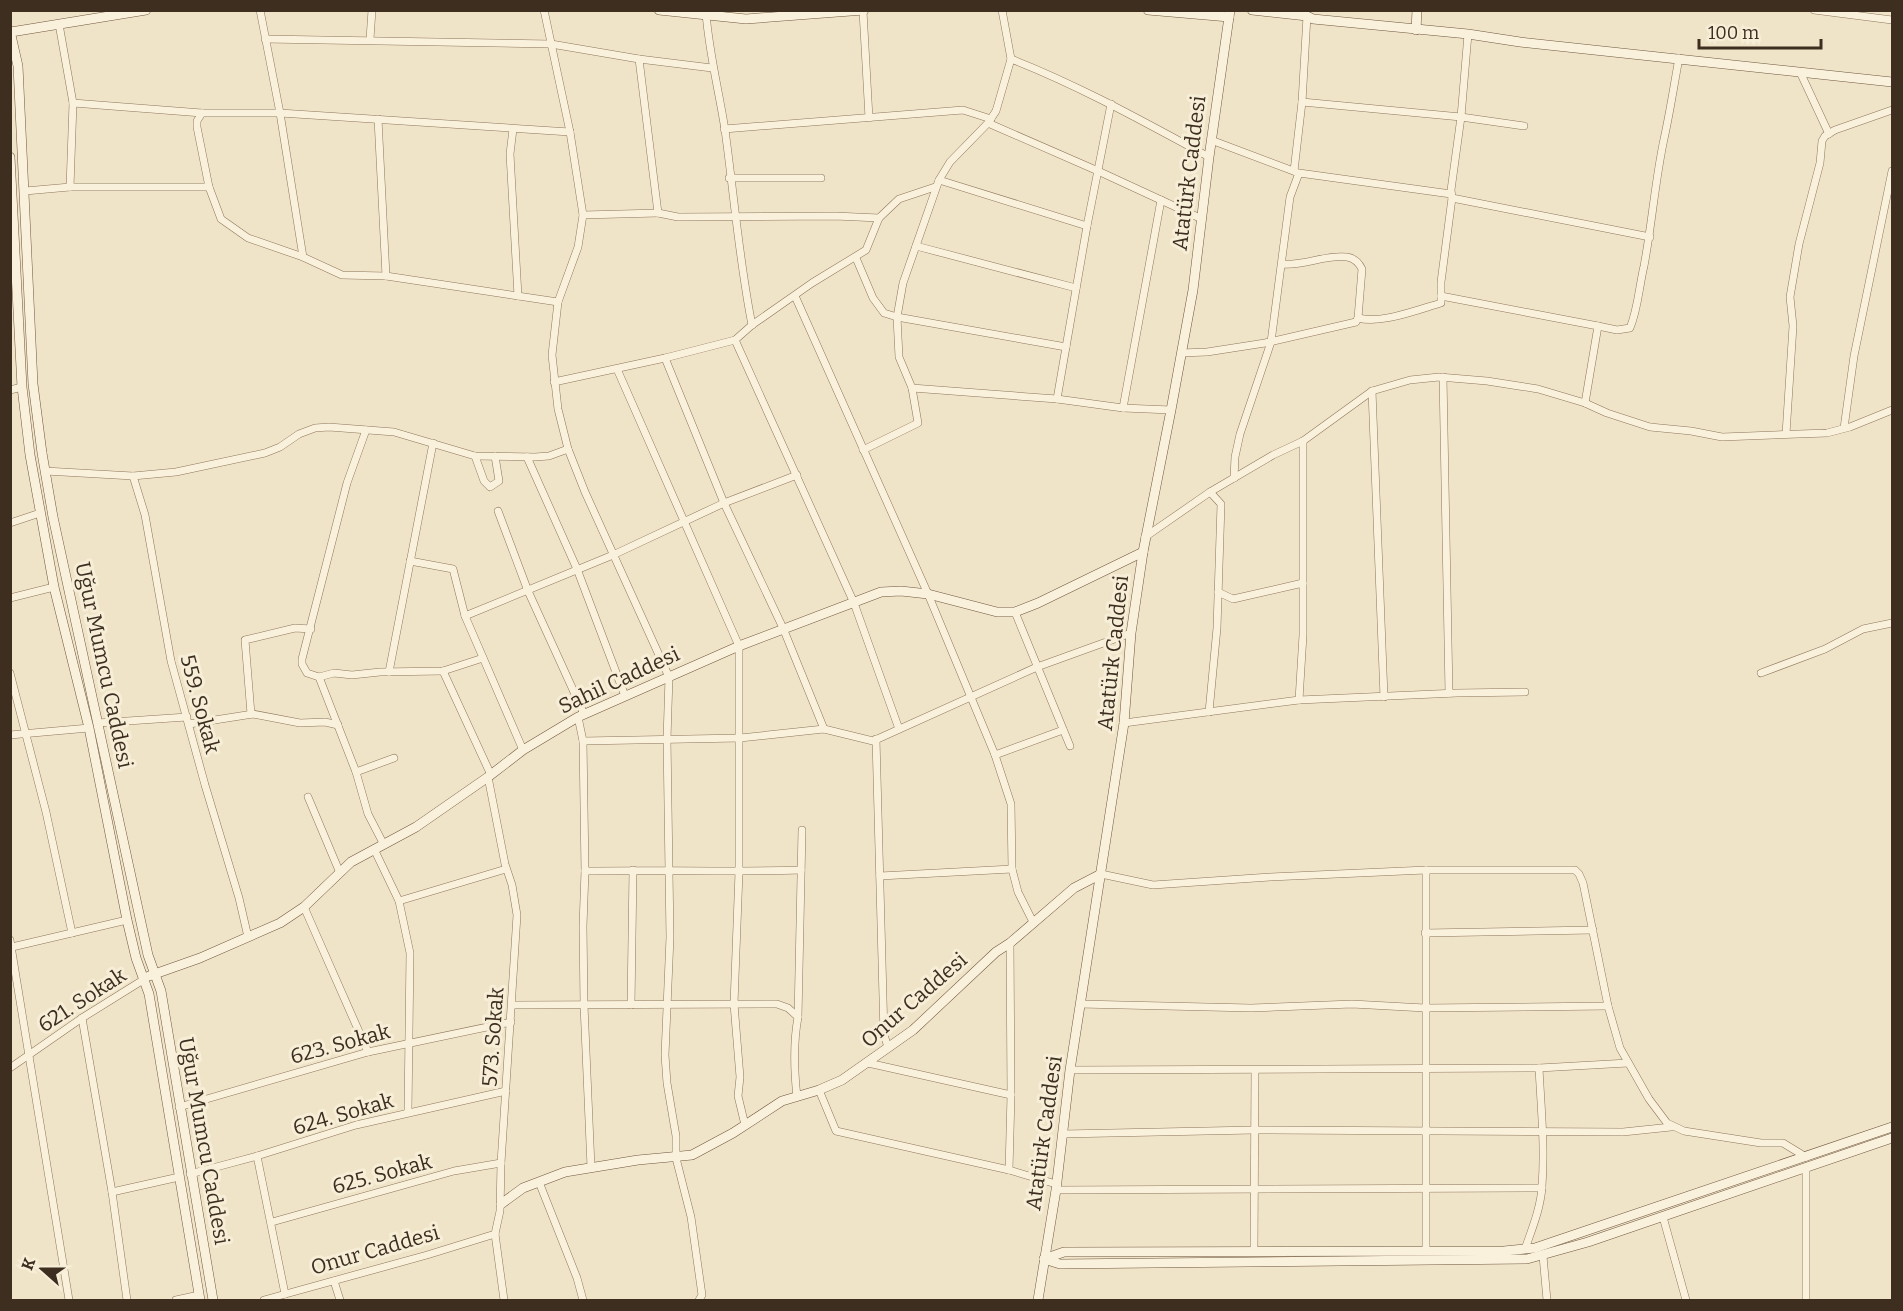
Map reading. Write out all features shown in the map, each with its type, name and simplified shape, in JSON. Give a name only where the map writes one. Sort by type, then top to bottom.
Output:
[{"type":"street","points":[[11,31],[146,10]]},
{"type":"street","points":[[260,10],[280,113],[303,257]]},
{"type":"street","points":[[370,39],[372,10]]},
{"type":"street","points":[[544,10],[570,132],[583,215],[578,247],[558,303],[552,355],[554,382],[568,449],[585,492],[669,677],[667,739],[668,1005],[665,1055],[676,1136],[676,1158],[691,1217],[702,1294],[699,1300]]},
{"type":"street","points":[[659,10],[772,18],[863,11],[869,118]]},
{"type":"street","points":[[863,450],[918,423],[912,388],[898,357],[897,317],[903,283],[937,184],[950,162],[990,121],[996,111],[1011,59],[1002,10]]},
{"type":"street","points":[[1149,10],[1229,14]]},
{"type":"street","points":[[1252,10],[1307,16],[1313,19],[1468,34],[1520,42],[1893,82]]},
{"type":"street","points":[[1416,30],[1417,10]]},
{"type":"street","points":[[1814,10],[1893,20]]},
{"type":"street","points":[[706,13],[712,68],[724,129],[741,267],[752,325]]},
{"type":"street","name":"Atatürk Caddesi","points":[[1038,1300],[1056,1187],[1070,1070],[1125,723],[1131,633],[1145,537],[1193,290],[1229,14]]},
{"type":"street","points":[[1234,478],[1235,457],[1240,434],[1271,342],[1290,197],[1297,172],[1307,16]]},
{"type":"street","points":[[59,24],[72,103],[70,187]]},
{"type":"street","name":"Uğur Mumcu Caddesi","points":[[11,31],[18,66],[33,384],[45,471],[127,920],[149,994],[200,1298]]},
{"type":"street","points":[[1358,318],[1375,319],[1401,315],[1441,303],[1468,34]]},
{"type":"street","points":[[265,39],[370,39],[551,44],[639,59],[712,68]]},
{"type":"street","points":[[1441,296],[1617,330],[1630,328],[1636,315],[1679,58]]},
{"type":"street","points":[[639,59],[658,213]]},
{"type":"street","points":[[1011,59],[1111,104],[1209,157]]},
{"type":"street","points":[[1800,72],[1829,134]]},
{"type":"street","points":[[1302,102],[1461,117],[1524,126]]},
{"type":"street","points":[[72,103],[202,113],[280,113],[570,132]]},
{"type":"street","points":[[1057,399],[1111,104]]},
{"type":"street","points":[[724,129],[963,110],[1202,219]]},
{"type":"street","points":[[1786,434],[1793,326],[1790,297],[1799,244],[1820,163],[1822,141],[1829,134],[1893,110]]},
{"type":"street","points":[[202,113],[197,121],[197,127],[209,187],[221,219],[248,238],[303,257],[342,275],[386,276],[558,303]]},
{"type":"street","points":[[378,119],[386,276]]},
{"type":"street","points":[[513,129],[510,154],[518,296]]},
{"type":"street","points":[[1211,140],[1297,172],[1451,196],[1650,237]]},
{"type":"street","name":"Uğur Mumcu Caddesi","points":[[10,157],[12,234],[22,387],[40,513],[54,587],[93,725],[145,943],[160,991],[213,1300]]},
{"type":"street","points":[[1844,428],[1854,356],[1893,171]]},
{"type":"street","points":[[729,178],[821,178]]},
{"type":"street","points":[[554,382],[735,340],[752,325],[812,283],[866,250],[879,218],[899,199],[937,184],[1087,226]]},
{"type":"street","points":[[24,191],[70,187],[209,187]]},
{"type":"street","points":[[1123,408],[1161,200]]},
{"type":"street","points":[[583,215],[658,213],[678,217],[879,218]]},
{"type":"street","points":[[916,246],[1076,288]]},
{"type":"street","points":[[1181,353],[1207,352],[1271,342],[1353,323],[1358,318],[1362,269],[1356,261],[1346,256],[1296,265],[1283,264]]},
{"type":"street","points":[[856,258],[873,298],[884,313],[1066,347]]},
{"type":"street","points":[[795,296],[928,594],[995,755],[1011,804],[1012,869],[1018,892],[1033,922]]},
{"type":"street","points":[[1585,403],[1598,326]]},
{"type":"street","points":[[735,340],[854,603],[899,729]]},
{"type":"street","points":[[665,358],[724,503],[783,628],[824,729]]},
{"type":"street","points":[[617,369],[739,646],[739,872],[734,1004],[740,1077],[738,1096],[745,1125]]},
{"type":"street","points":[[1145,537],[1210,492],[1273,455],[1303,441],[1372,391],[1410,380],[1443,377],[1538,389],[1585,403],[1650,427],[1722,437],[1807,435],[1844,428],[1893,410]]},
{"type":"street","points":[[1443,377],[1449,693]]},
{"type":"street","points":[[10,390],[22,387]]},
{"type":"street","points":[[912,388],[1057,399],[1123,408],[1171,410]]},
{"type":"street","points":[[1372,391],[1384,697]]},
{"type":"street","points":[[45,471],[134,476],[176,472],[265,453],[315,428],[394,432],[475,456],[549,456],[568,449]]},
{"type":"street","points":[[366,430],[346,483],[302,664],[307,674],[319,677],[334,673],[352,675],[443,671],[483,658]]},
{"type":"street","points":[[1299,700],[1303,583],[1303,441]]},
{"type":"street","points":[[389,672],[433,443]]},
{"type":"street","points":[[475,456],[484,481],[490,487],[499,481],[495,456]]},
{"type":"street","points":[[527,457],[577,569],[625,696]]},
{"type":"street","points":[[465,616],[613,555],[724,503],[797,475]]},
{"type":"street","name":"559. Sokak","points":[[134,476],[145,515],[171,661],[239,898],[248,937]]},
{"type":"street","points":[[1209,712],[1218,592],[1221,504],[1210,492]]},
{"type":"street","points":[[498,511],[528,591],[581,715],[585,871],[584,1005],[591,1167]]},
{"type":"street","points":[[10,523],[40,513]]},
{"type":"street","name":"Sahil Caddesi","points":[[143,980],[154,973],[200,958],[280,923],[304,907],[351,862],[416,826],[490,776],[523,750],[581,715],[739,646],[881,592],[901,591],[928,594],[997,612],[1015,612],[1143,552]]},
{"type":"street","points":[[410,561],[453,569],[465,616],[523,750]]},
{"type":"street","points":[[1218,592],[1233,599],[1303,583]]},
{"type":"street","points":[[10,598],[54,587]]},
{"type":"street","points":[[1015,612],[1070,746]]},
{"type":"street","points":[[1761,673],[1825,649],[1863,629],[1893,622]]},
{"type":"street","points":[[251,714],[245,640],[295,628],[311,629]]},
{"type":"street","points":[[583,741],[740,738],[824,729],[873,741],[1037,667],[1131,633]]},
{"type":"street","name":"573. Sokak","points":[[443,671],[490,776],[506,869],[512,885],[517,915],[513,1005],[501,1163],[501,1204],[495,1234],[504,1300]]},
{"type":"street","points":[[10,673],[46,812],[72,933]]},
{"type":"street","points":[[319,677],[356,772],[378,846],[399,901],[410,953],[408,1112]]},
{"type":"street","points":[[1125,723],[1299,700],[1525,692]]},
{"type":"street","points":[[10,735],[93,725],[251,714],[300,723],[325,722],[338,725]]},
{"type":"street","points":[[995,755],[1063,730]]},
{"type":"street","points":[[876,740],[884,1035],[888,1047]]},
{"type":"street","points":[[356,772],[394,758]]},
{"type":"street","points":[[308,797],[340,873]]},
{"type":"street","points":[[797,1096],[794,1072],[798,1017],[802,830]]},
{"type":"street","points":[[399,901],[506,869]]},
{"type":"street","points":[[880,876],[1012,869]]},
{"type":"street","points":[[631,1005],[633,870]]},
{"type":"street","points":[[585,871],[801,870]]},
{"type":"street","points":[[1426,870],[1426,1251]]},
{"type":"street","points":[[1101,874],[1153,885],[1426,870],[1575,870],[1582,883],[1608,1006],[1620,1048],[1649,1099],[1671,1127]]},
{"type":"street","name":"Onur Caddesi","points":[[501,1204],[523,1188],[565,1172],[638,1160],[692,1155],[782,1101],[819,1090],[842,1080],[913,1030],[963,981],[1074,888],[1101,874]]},
{"type":"street","points":[[304,907],[368,1052]]},
{"type":"street","points":[[69,1300],[11,944],[127,920]]},
{"type":"street","points":[[1425,933],[1593,930]]},
{"type":"street","points":[[1009,1170],[1010,943]]},
{"type":"street","name":"621. Sokak","points":[[10,1068],[82,1018],[143,980]]},
{"type":"street","points":[[513,1005],[777,1004],[788,1008],[798,1017]]},
{"type":"street","points":[[1080,1004],[1251,1008],[1352,1004],[1425,1008],[1608,1006]]},
{"type":"street","points":[[82,1018],[112,1192],[127,1300]]},
{"type":"street","name":"623. Sokak","points":[[179,1107],[368,1052],[511,1022]]},
{"type":"street","points":[[868,1063],[1011,1095]]},
{"type":"street","points":[[1070,1070],[1539,1068],[1628,1063]]},
{"type":"street","points":[[1524,1249],[1542,1188],[1539,1068]]},
{"type":"street","points":[[1254,1251],[1255,1070]]},
{"type":"street","points":[[819,1090],[836,1131],[1009,1170],[1056,1187],[1255,1190],[1542,1188]]},
{"type":"street","name":"624. Sokak","points":[[190,1174],[356,1125],[506,1091]]},
{"type":"street","points":[[1063,1134],[1254,1130],[1623,1132],[1671,1127],[1761,1143],[1783,1143],[1806,1157]]},
{"type":"street","points":[[1044,1259],[1064,1252],[1504,1251],[1535,1248],[1893,1127]]},
{"type":"street","points":[[1044,1259],[1060,1264],[1511,1260],[1543,1256],[1893,1138]]},
{"type":"street","points":[[257,1156],[285,1294]]},
{"type":"street","points":[[1806,1157],[1806,1300]]},
{"type":"street","name":"625. Sokak","points":[[272,1221],[454,1171],[501,1163]]},
{"type":"street","points":[[112,1192],[179,1177]]},
{"type":"street","points":[[539,1182],[577,1278],[583,1300]]},
{"type":"street","points":[[1663,1217],[1686,1300]]},
{"type":"street","name":"Onur Caddesi","points":[[264,1300],[495,1234]]},
{"type":"street","points":[[1543,1256],[1548,1300]]},
{"type":"street","points":[[334,1281],[340,1300]]},
{"type":"street","points":[[176,1300],[200,1298]]}]
